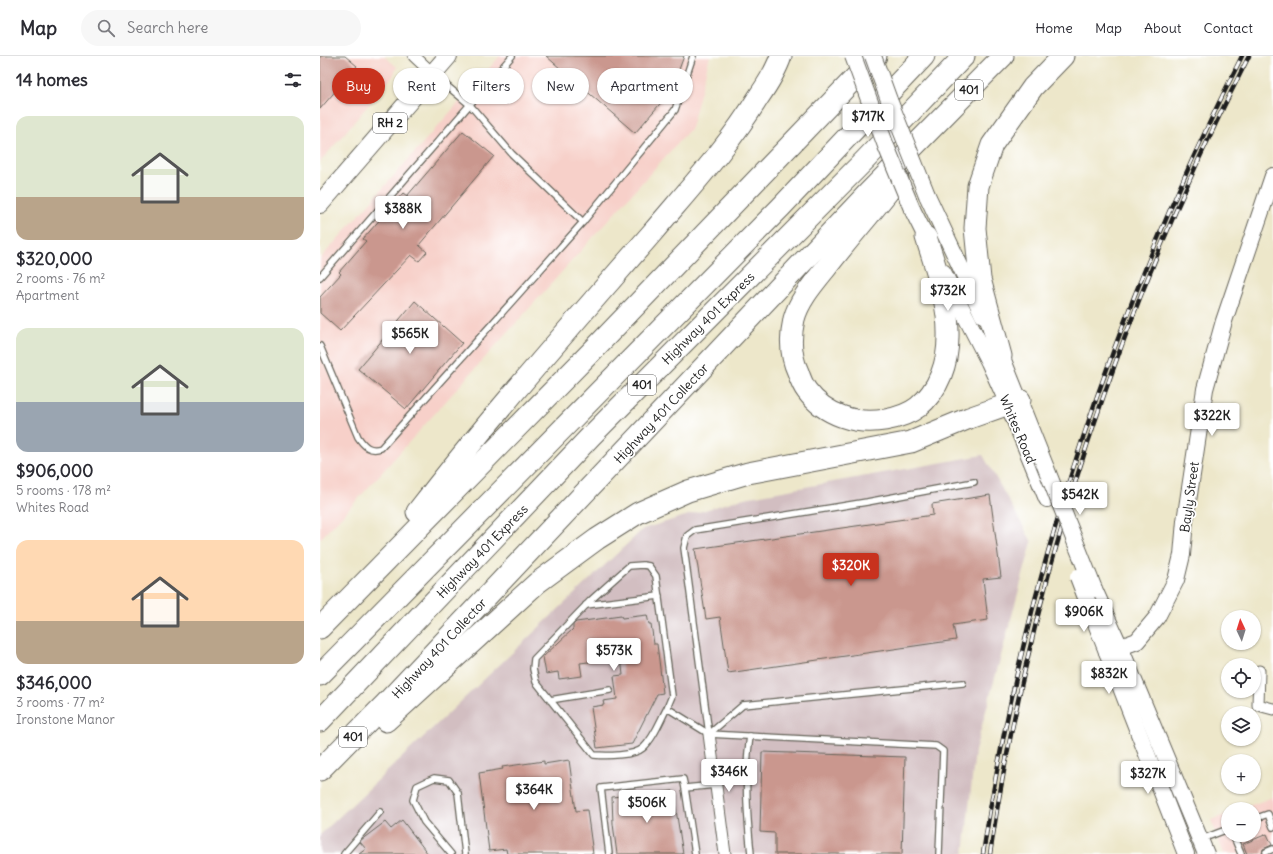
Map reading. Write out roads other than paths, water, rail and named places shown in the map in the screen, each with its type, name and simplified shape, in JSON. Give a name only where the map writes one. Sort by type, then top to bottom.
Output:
[{"type":"highway","points":[[358,588],[449,471],[716,158],[744,122],[771,78],[781,56]]},
{"type":"highway","points":[[320,628],[595,348],[856,65],[873,56]]},
{"type":"highway","name":"Highway 401 Express","points":[[320,675],[781,207],[924,56]]},
{"type":"highway","name":"Highway 401 Express","points":[[320,721],[591,436],[865,160],[964,56]]},
{"type":"highway","name":"Highway 401 Collector","points":[[320,770],[386,703],[869,192],[1003,56]]},
{"type":"highway","points":[[1001,356],[980,279],[975,228],[978,186],[992,146],[1033,88],[1064,56]]},
{"type":"highway","points":[[926,237],[942,291],[948,326],[946,357],[940,380],[918,407],[893,418],[880,421],[859,421],[848,419],[825,408],[806,390],[795,367],[791,335],[794,318],[811,287],[918,153],[935,125]]},
{"type":"highway","points":[[320,778],[395,714],[537,584],[597,539],[638,513],[688,491],[748,472],[911,442],[969,418],[1014,402]]},
{"type":"main road","name":"RH 2","points":[[437,68],[448,56]]},
{"type":"main road","name":"Whites Road","points":[[873,56],[927,195],[1001,356],[1014,402],[1113,650],[1203,847]]},
{"type":"main road","name":"Whites Road","points":[[856,65],[886,146],[912,209],[989,362],[1014,402]]},
{"type":"main road","name":"RH 2","points":[[320,204],[405,104]]},
{"type":"main road","name":"Bayly Street","points":[[1113,650],[1136,641],[1146,631],[1157,617],[1176,580],[1182,555],[1205,389],[1224,321],[1273,176]]},
{"type":"main road","name":"Whites Road","points":[[1113,650],[1137,727],[1186,854]]},
{"type":"street","points":[[414,56],[427,68]]},
{"type":"street","points":[[1258,698],[1258,705],[1273,709]]},
{"type":"street","points":[[710,734],[725,854]]},
{"type":"lane","points":[[320,277],[512,56]]},
{"type":"lane","points":[[320,346],[360,441],[370,449],[375,450],[381,448],[583,222],[675,110],[693,56]]},
{"type":"lane","points":[[450,88],[470,105],[512,154],[583,222]]},
{"type":"lane","points":[[710,734],[684,548],[687,536],[695,530],[867,502],[974,482]]},
{"type":"lane","points":[[629,566],[649,566],[656,576],[672,696],[649,741],[642,749],[630,754],[594,755],[536,682],[533,669],[534,659],[586,605],[629,566]]},
{"type":"lane","points":[[586,605],[659,596]]},
{"type":"lane","points":[[710,734],[743,705],[963,683]]},
{"type":"lane","points":[[550,700],[610,690]]},
{"type":"lane","points":[[667,708],[710,734],[936,746],[943,751],[938,854]]},
{"type":"lane","points":[[750,736],[746,760],[748,829],[751,854]]},
{"type":"lane","points":[[451,854],[424,822],[413,800],[417,786],[434,778],[449,780],[458,793],[465,854]]},
{"type":"lane","points":[[609,854],[601,788],[684,779],[695,854]]},
{"type":"lane","points":[[685,788],[716,784]]},
{"type":"lane","points":[[344,854],[380,812]]},
{"type":"lane","points":[[1270,814],[1273,827]]},
{"type":"lane","points":[[1203,847],[1221,834]]},
{"type":"lane","points":[[1236,842],[1241,854]]},
{"type":"lane","points":[[1266,852],[1273,849]]},
{"type":"railway","points":[[983,854],[1001,750],[1023,648],[1050,546],[1081,445],[1115,345],[1154,247],[1196,151],[1242,56]]},
{"type":"railway","points":[[990,854],[1008,751],[1030,648],[1056,546],[1087,444],[1122,345],[1161,246],[1203,150],[1249,56]]}]
